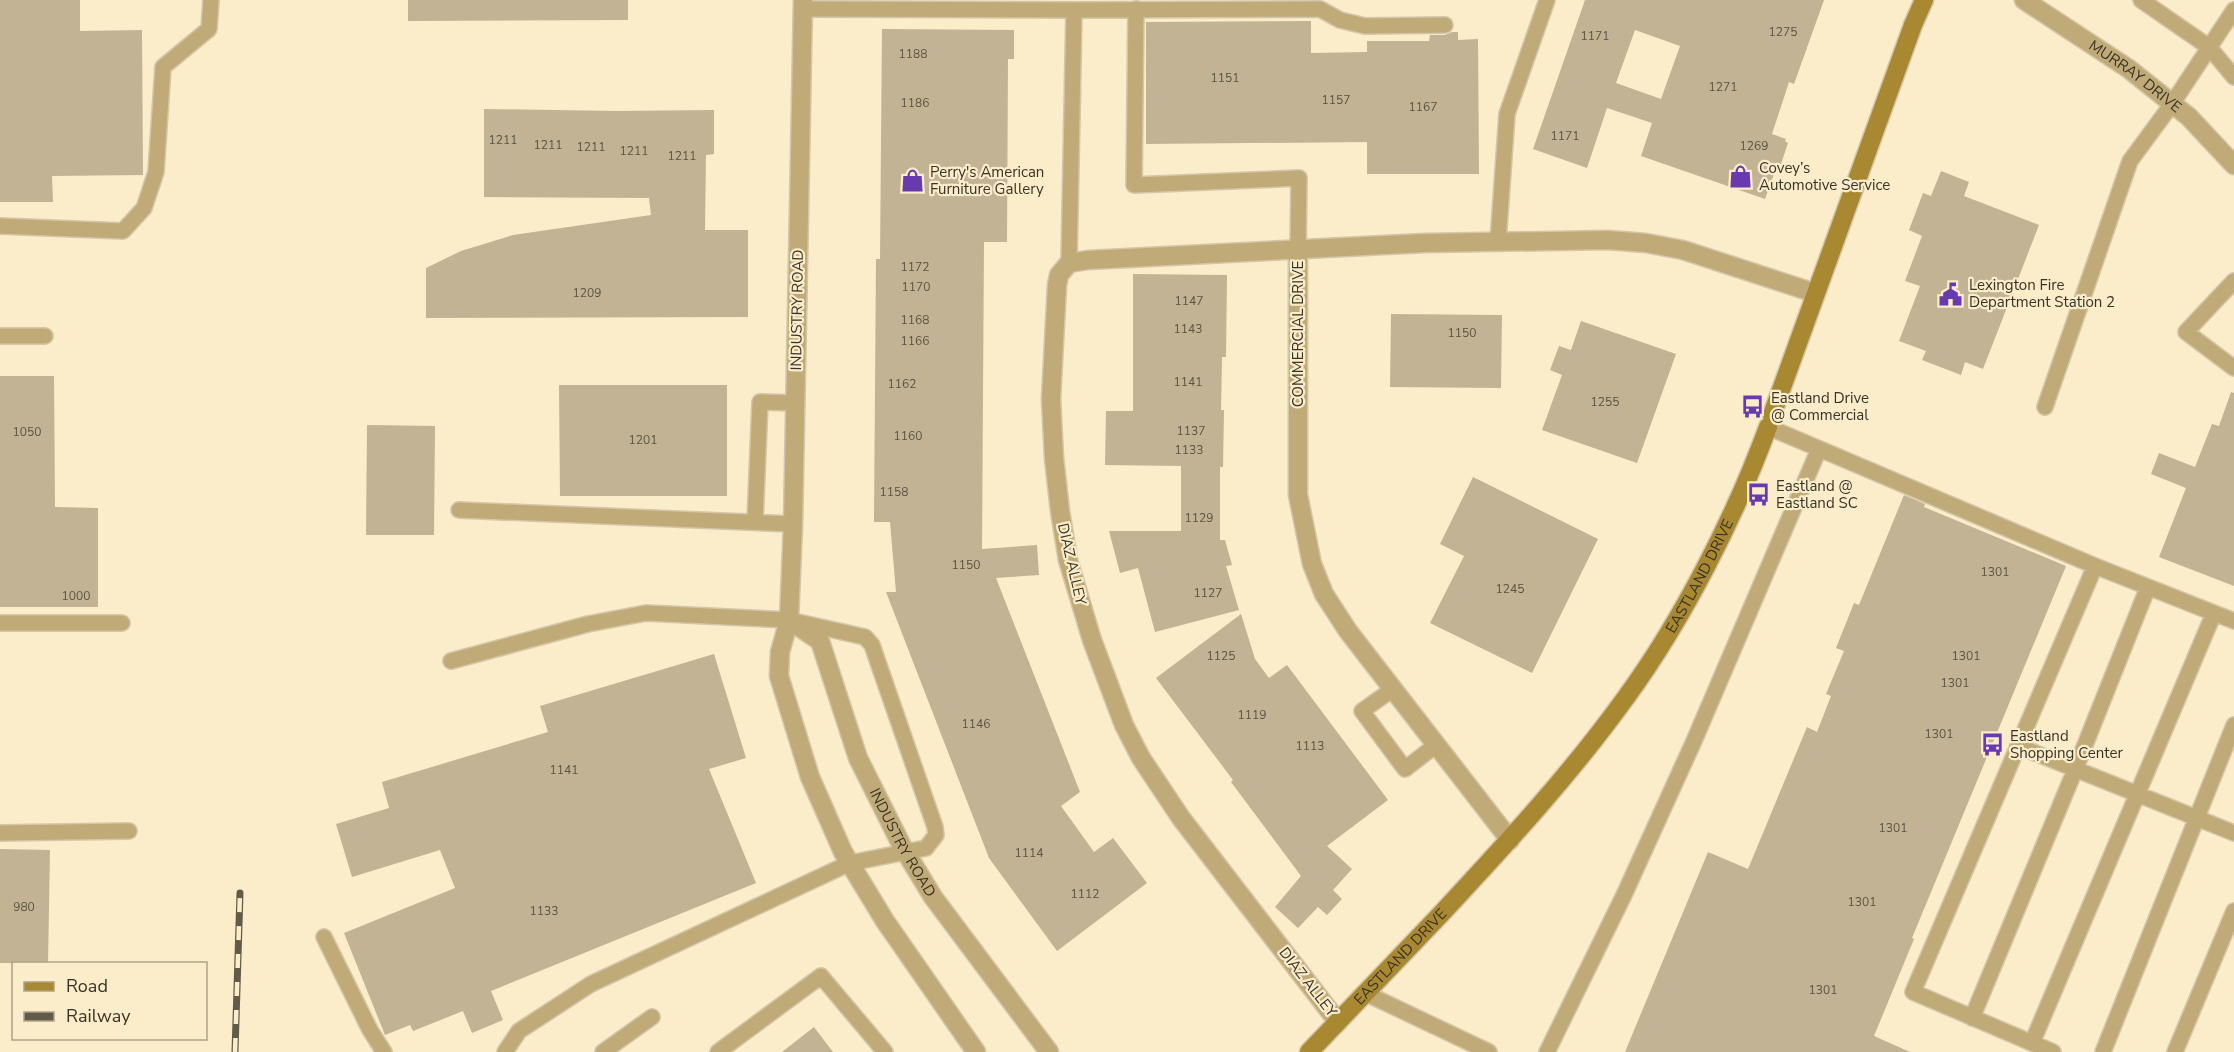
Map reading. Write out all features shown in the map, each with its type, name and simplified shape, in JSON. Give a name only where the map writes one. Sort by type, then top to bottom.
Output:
[{"type":"street","name":"EASTLAND DRIVE","points":[[1309,1052],[1554,791],[1656,652],[1694,587],[1757,457],[1815,293],[1924,0]]},
{"type":"street","name":"MURRAY DRIVE","points":[[2024,0],[2129,69],[2188,117],[2234,165]]},
{"type":"street","name":"INDUSTRY ROAD","points":[[803,5],[793,524],[789,620],[780,652],[779,676],[810,777],[850,863],[885,921],[976,1052]]},
{"type":"street","name":"COMMERCIAL DRIVE","points":[[1510,840],[1348,631],[1324,594],[1312,564],[1298,495],[1298,251],[1425,243],[1608,240],[1646,243],[1716,259],[1815,293]]},
{"type":"street","points":[[1069,263],[1088,260],[1298,251]]},
{"type":"street","name":"DIAZ ALLEY","points":[[1069,263],[1059,275],[1057,285],[1051,399],[1054,458],[1068,560],[1092,640],[1124,725],[1141,758],[1181,818],[1338,1022]]},
{"type":"street","name":"INDUSTRY ROAD","points":[[789,620],[820,641],[858,758],[882,809],[933,897],[1049,1052]]},
{"type":"lane","points":[[0,226],[123,231],[144,208],[156,172],[163,67],[209,29],[211,0]]},
{"type":"lane","points":[[1498,242],[1507,114],[1547,0]]},
{"type":"lane","points":[[2141,0],[2209,47],[2234,77]]},
{"type":"lane","points":[[803,5],[1074,10],[1320,9],[1340,20],[1365,26],[1445,25]]},
{"type":"lane","points":[[1136,9],[1134,184],[1299,178],[1298,251]]},
{"type":"lane","points":[[1069,263],[1074,10]]},
{"type":"lane","points":[[2045,407],[2130,161],[2172,104],[2234,10]]},
{"type":"lane","points":[[2234,281],[2186,332],[2234,368]]},
{"type":"lane","points":[[0,336],[45,336]]},
{"type":"lane","points":[[755,522],[760,402],[795,404]]},
{"type":"lane","points":[[1770,421],[1819,449],[2095,566],[2234,621]]},
{"type":"lane","points":[[1547,1052],[1624,895],[1694,741],[1819,449]]},
{"type":"lane","points":[[459,510],[793,524]]},
{"type":"lane","points":[[2053,1052],[1913,992],[2095,566]]},
{"type":"lane","points":[[1972,1018],[2148,587]]},
{"type":"lane","points":[[451,661],[588,624],[646,613],[789,620],[855,633],[865,637],[872,645],[935,827],[936,835],[926,848],[850,863],[591,984],[519,1031],[505,1052]]},
{"type":"lane","points":[[2032,1043],[2214,613]]},
{"type":"lane","points":[[0,622],[122,623]]},
{"type":"lane","points":[[1393,689],[1362,711],[1405,769],[1436,745]]},
{"type":"lane","points":[[2103,1052],[2234,725]]},
{"type":"lane","points":[[2018,746],[2234,833]]},
{"type":"lane","points":[[0,833],[129,831]]},
{"type":"lane","points":[[2175,1052],[2234,911]]},
{"type":"lane","points":[[324,937],[370,1030],[384,1052]]},
{"type":"lane","points":[[718,1052],[821,976],[885,1052]]},
{"type":"lane","points":[[1365,993],[1489,1052]]},
{"type":"lane","points":[[603,1052],[652,1017]]},
{"type":"building","points":[[0,0],[80,0],[80,31],[142,30],[143,175],[52,176],[53,202],[0,202]]},
{"type":"building","points":[[408,0],[628,0],[628,20],[408,21]]},
{"type":"building","points":[[1585,0],[1824,0],[1794,84],[1789,82],[1772,134],[1786,139],[1788,143],[1765,199],[1641,156],[1652,123],[1607,108],[1587,168],[1533,149]],"holes":[[[1635,30],[1680,46],[1661,99],[1616,83]]]},
{"type":"building","points":[[1311,21],[1311,53],[1367,52],[1367,41],[1429,41],[1430,35],[1445,35],[1452,32],[1458,32],[1458,40],[1478,39],[1479,174],[1367,174],[1367,142],[1146,144],[1146,22]]},
{"type":"building","points":[[882,29],[1014,30],[1014,59],[1008,59],[1007,242],[984,242],[982,549],[1037,545],[1039,575],[996,578],[1080,792],[1061,806],[1094,852],[1113,838],[1147,883],[1057,951],[989,858],[886,592],[896,592],[890,522],[874,522],[876,259],[880,259]]},
{"type":"building","points":[[484,109],[714,110],[714,154],[706,155],[705,230],[748,230],[748,317],[426,318],[426,268],[461,251],[513,235],[651,215],[649,198],[484,197]]},
{"type":"building","points":[[1941,171],[1969,182],[1964,196],[2039,225],[1983,369],[1965,362],[1961,375],[1922,360],[1926,351],[1899,341],[1920,286],[1905,281],[1922,236],[1909,230],[1923,193],[1931,196]]},
{"type":"building","points":[[1133,274],[1227,275],[1226,357],[1222,357],[1221,410],[1224,410],[1223,467],[1220,467],[1220,540],[1225,540],[1232,565],[1226,566],[1239,610],[1155,632],[1138,568],[1120,573],[1109,531],[1181,531],[1181,466],[1105,465],[1106,411],[1133,411]]},
{"type":"building","points":[[1391,314],[1502,315],[1501,388],[1390,387]]},
{"type":"building","points":[[1581,321],[1676,354],[1637,463],[1542,430],[1562,375],[1550,370],[1559,346],[1571,350]]},
{"type":"building","points":[[0,376],[54,376],[55,507],[98,508],[98,607],[0,607]]},
{"type":"building","points":[[559,385],[727,385],[727,496],[560,496]]},
{"type":"building","points":[[2231,392],[2234,393],[2234,586],[2159,557],[2186,488],[2151,474],[2159,453],[2195,467],[2212,424],[2219,426]]},
{"type":"building","points":[[367,425],[435,426],[434,535],[366,535]]},
{"type":"building","points":[[1473,477],[1598,539],[1532,673],[1430,623],[1464,556],[1440,544]]},
{"type":"building","points":[[1904,495],[1925,504],[1924,507],[2066,566],[1912,938],[1914,939],[1874,1036],[1910,1052],[1625,1052],[1708,852],[1748,869],[1807,727],[1817,732],[1831,696],[1826,694],[1844,651],[1836,648],[1854,603],[1859,605]]},
{"type":"building","points":[[1241,614],[1255,659],[1269,678],[1287,665],[1388,800],[1327,846],[1352,869],[1333,890],[1342,899],[1327,915],[1318,907],[1298,928],[1275,907],[1301,876],[1231,782],[1233,780],[1156,678]]},
{"type":"building","points":[[714,654],[746,758],[709,769],[756,883],[491,991],[503,1020],[472,1033],[463,1011],[413,1031],[410,1025],[385,1035],[344,933],[455,888],[440,850],[352,877],[336,824],[389,808],[382,782],[548,732],[540,706]]},
{"type":"building","points":[[0,849],[50,850],[48,962],[0,963]]},
{"type":"building","points":[[814,1027],[833,1052],[782,1052]]},
{"type":"railway","points":[[235,1052],[240,893]]},
{"type":"place","name":"Covey’s Automotive Service","points":[[1741,177]]},
{"type":"place","name":"Perry's American Furniture Gallery","points":[[912,181]]},
{"type":"place","name":"Lexington Fire Department Station 2","points":[[1951,294]]},
{"type":"place","name":"Eastland Drive @ Commercial","points":[[1753,407]]},
{"type":"place","name":"Eastland @ Eastland SC","points":[[1758,495]]},
{"type":"place","name":"Eastland Shopping Center","points":[[1992,745]]}]
